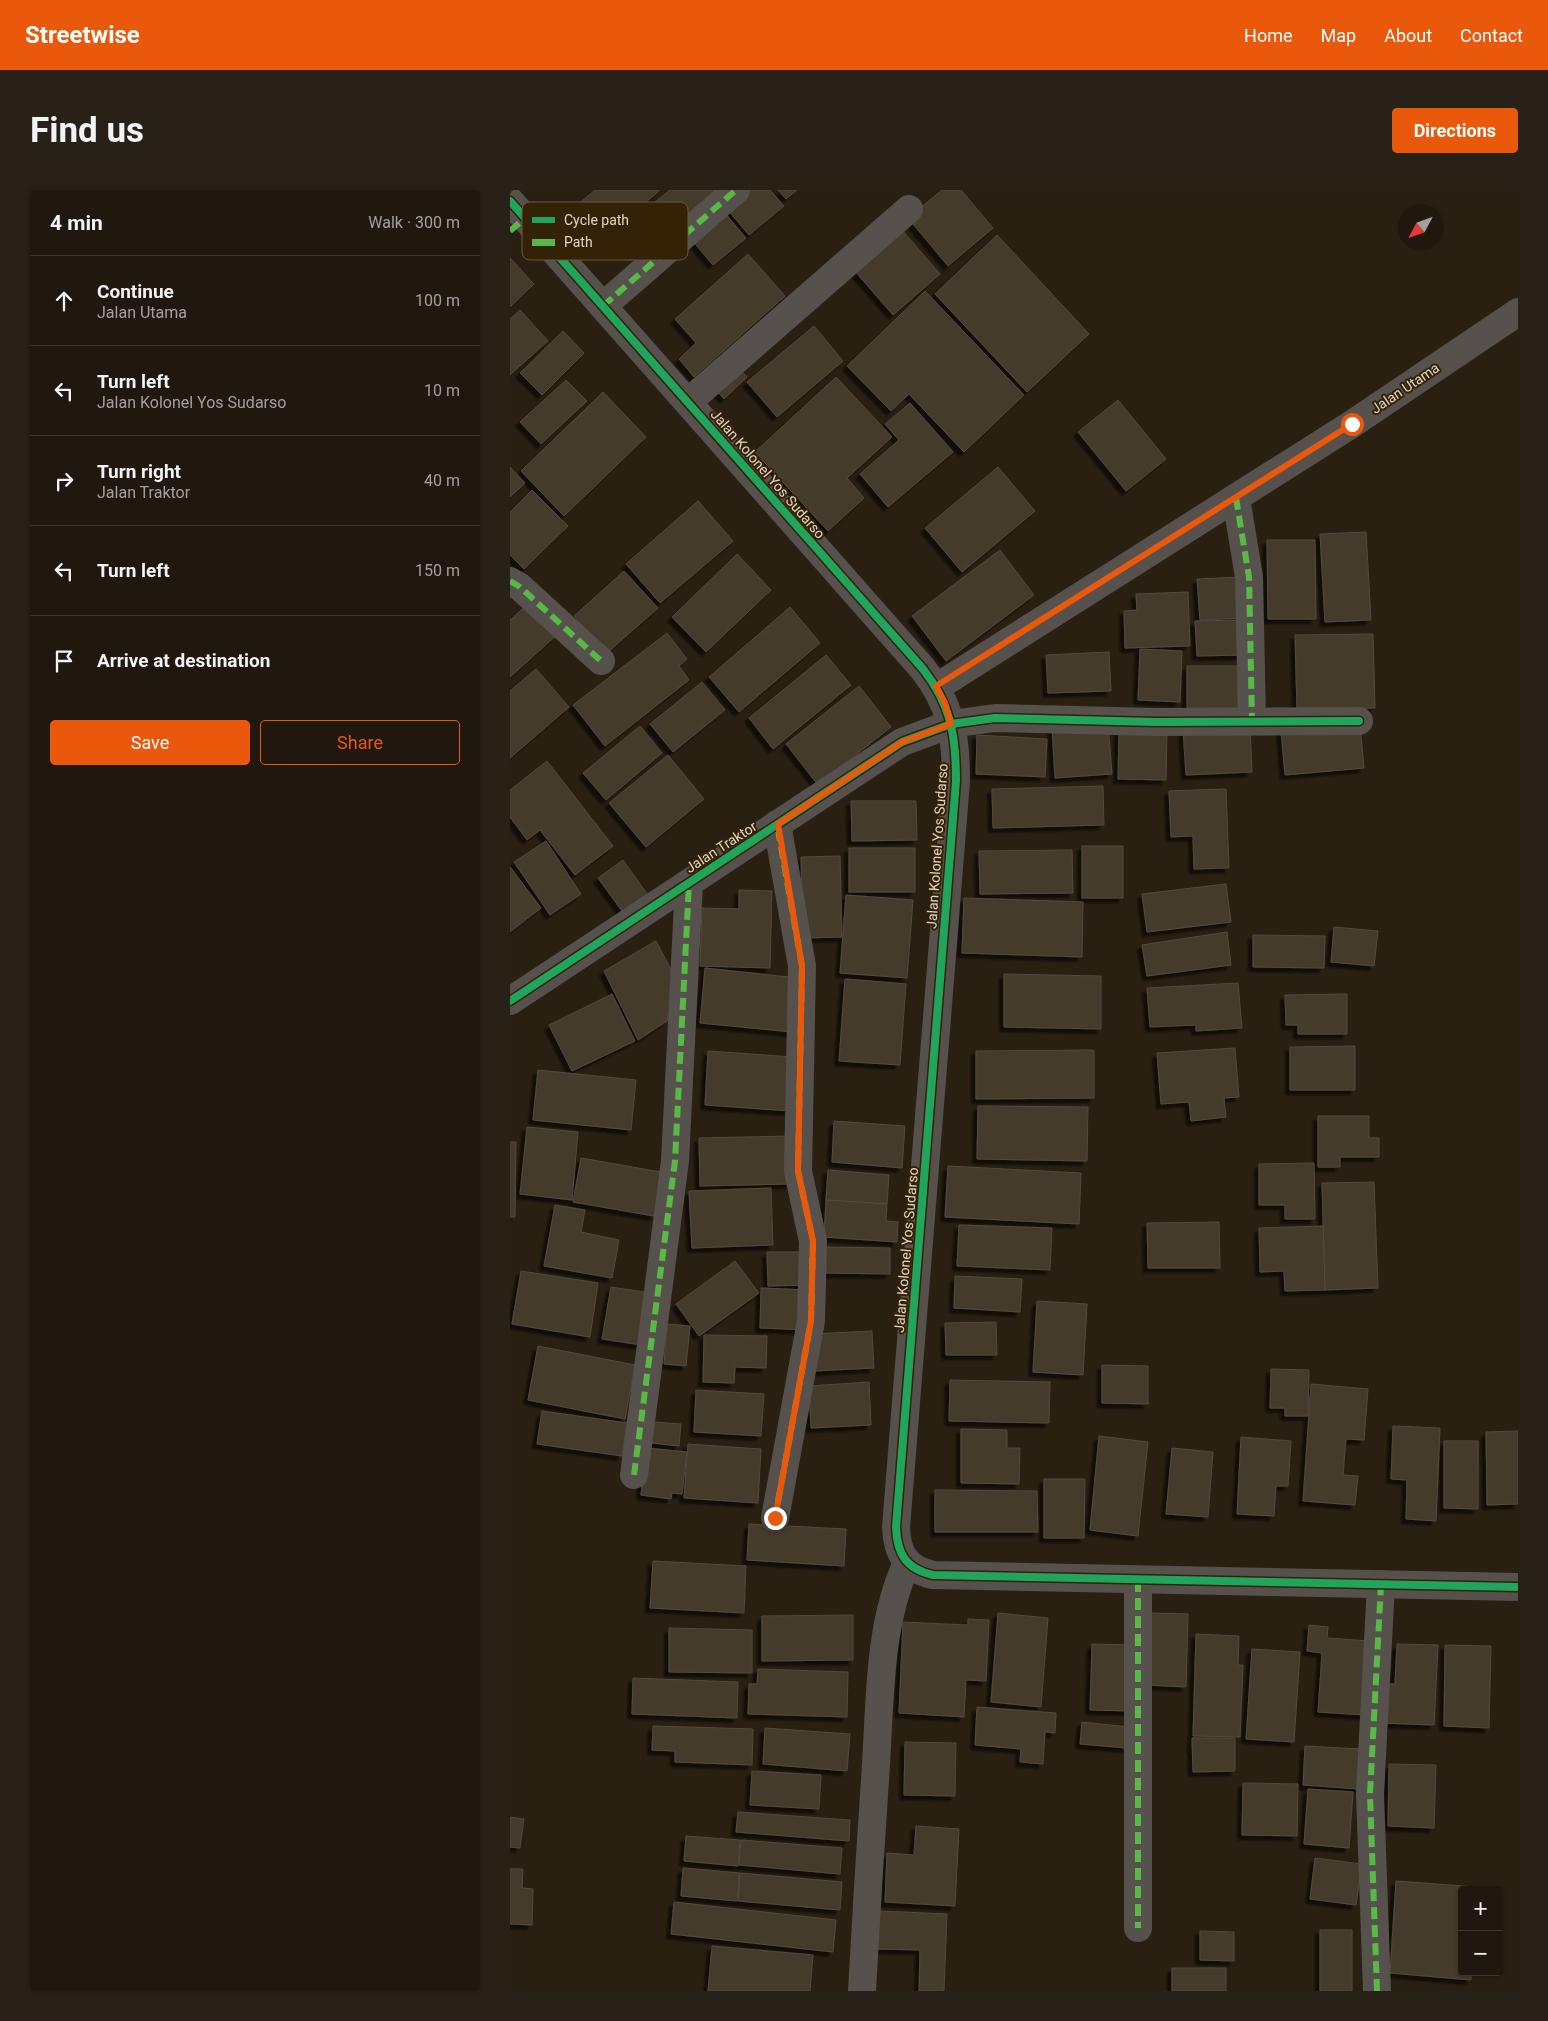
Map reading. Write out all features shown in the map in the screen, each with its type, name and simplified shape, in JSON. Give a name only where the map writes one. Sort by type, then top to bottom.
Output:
[{"type":"street","points":[[688,232],[736,190]]},
{"type":"street","points":[[688,402],[909,209]]},
{"type":"street","name":"Jalan Kolonel Yos Sudarso","points":[[558,260],[603,306],[923,668],[945,703],[951,724],[956,759],[956,781],[896,1527],[896,1542],[907,1563]]},
{"type":"street","points":[[603,306],[656,260]]},
{"type":"street","name":"Jalan Utama","points":[[936,686],[1352,424],[1518,312]]},
{"type":"street","points":[[1236,498],[1249,577],[1252,720]]},
{"type":"street","points":[[510,581],[601,661]]},
{"type":"street","name":"Jalan Traktor","points":[[510,1001],[902,742],[951,724],[995,718],[1155,722],[1252,720],[1280,722],[1359,721]]},
{"type":"street","points":[[775,1518],[811,1321],[813,1241],[798,1171],[802,966],[778,824]]},
{"type":"street","points":[[634,1476],[675,1161],[689,883]]},
{"type":"street","points":[[862,1991],[881,1675],[892,1604],[907,1563],[921,1572],[933,1575],[1518,1587]]},
{"type":"street","points":[[1138,1580],[1138,1928]]},
{"type":"street","points":[[1377,1991],[1370,1794],[1381,1584]]},
{"type":"building","points":[[595,190],[660,190],[646,202],[581,202]]},
{"type":"building","points":[[670,190],[729,190],[688,224],[688,202],[655,202]]},
{"type":"building","points":[[750,190],[770,190],[784,206],[749,235],[727,209]]},
{"type":"building","points":[[778,190],[797,190],[786,199]]},
{"type":"building","points":[[942,190],[961,190],[993,228],[948,266],[908,218]]},
{"type":"building","points":[[724,212],[746,238],[713,265],[691,239]]},
{"type":"building","points":[[901,229],[940,274],[893,315],[854,270]]},
{"type":"building","points":[[997,235],[1089,334],[1027,392],[935,294]]},
{"type":"building","points":[[748,254],[785,296],[694,377],[679,359],[696,343],[675,319]]},
{"type":"building","points":[[510,258],[534,284],[510,307]]},
{"type":"building","points":[[925,291],[1024,395],[964,452],[909,394],[891,411],[847,366]]},
{"type":"building","points":[[520,310],[548,341],[510,375],[510,319]]},
{"type":"building","points":[[814,326],[843,361],[777,417],[747,382]]},
{"type":"building","points":[[563,331],[584,353],[542,395],[520,373]]},
{"type":"building","points":[[736,366],[747,377],[724,399],[714,387]]},
{"type":"building","points":[[836,377],[892,437],[847,478],[864,498],[828,531],[755,452]]},
{"type":"building","points":[[566,380],[587,401],[541,444],[520,422]]},
{"type":"building","points":[[603,392],[646,437],[564,516],[521,471]]},
{"type":"building","points":[[1118,400],[1166,459],[1126,491],[1078,432]]},
{"type":"building","points":[[910,403],[953,452],[888,507],[860,474],[899,440],[885,424]]},
{"type":"building","points":[[510,467],[525,483],[510,497]]},
{"type":"building","points":[[998,467],[1035,511],[962,572],[925,528]]},
{"type":"building","points":[[532,490],[568,526],[524,569],[510,555],[510,512]]},
{"type":"building","points":[[698,501],[733,541],[660,603],[626,564]]},
{"type":"building","points":[[1366,532],[1371,620],[1325,622],[1320,534]]},
{"type":"building","points":[[1267,540],[1315,540],[1316,619],[1268,619]]},
{"type":"building","points":[[1000,550],[1034,595],[946,661],[912,616]]},
{"type":"building","points":[[737,554],[771,590],[706,652],[672,617]]},
{"type":"building","points":[[624,571],[658,608],[607,653],[574,616]]},
{"type":"building","points":[[1241,577],[1243,618],[1200,620],[1197,579]]},
{"type":"building","points":[[1188,592],[1190,646],[1125,648],[1124,611],[1137,610],[1136,594]]},
{"type":"building","points":[[530,602],[559,633],[510,677],[510,620]]},
{"type":"building","points":[[790,607],[820,643],[739,712],[709,677]]},
{"type":"building","points":[[1243,620],[1245,655],[1197,656],[1195,621]]},
{"type":"building","points":[[667,633],[687,659],[679,666],[689,680],[605,746],[573,705]]},
{"type":"building","points":[[1373,634],[1375,708],[1297,710],[1295,635]]},
{"type":"building","points":[[1140,649],[1182,651],[1180,702],[1138,700]]},
{"type":"building","points":[[1109,652],[1111,691],[1048,693],[1046,655]]},
{"type":"building","points":[[826,655],[851,685],[773,749],[749,718]]},
{"type":"building","points":[[1187,666],[1242,666],[1242,712],[1187,712]]},
{"type":"building","points":[[536,669],[569,707],[510,758],[510,691]]},
{"type":"building","points":[[702,682],[725,710],[673,752],[650,724]]},
{"type":"building","points":[[859,686],[891,727],[818,785],[786,744]]},
{"type":"building","points":[[1108,724],[1112,774],[1055,778],[1052,727]]},
{"type":"building","points":[[1360,724],[1364,768],[1285,775],[1281,731]]},
{"type":"building","points":[[1250,725],[1252,772],[1186,775],[1183,729]]},
{"type":"building","points":[[640,726],[662,753],[606,800],[583,773]]},
{"type":"building","points":[[1119,730],[1167,731],[1166,780],[1118,779]]},
{"type":"building","points":[[977,735],[1047,739],[1045,777],[976,774]]},
{"type":"building","points":[[668,755],[704,799],[646,847],[609,803]]},
{"type":"building","points":[[547,761],[613,846],[575,875],[540,830],[527,840],[510,817],[510,790]]},
{"type":"building","points":[[1103,786],[1104,825],[993,828],[992,789]]},
{"type":"building","points":[[1226,789],[1229,868],[1194,869],[1193,836],[1171,837],[1169,791]]},
{"type":"building","points":[[851,801],[916,801],[917,840],[852,841]]},
{"type":"building","points":[[546,841],[581,894],[550,915],[514,862]]},
{"type":"building","points":[[1082,846],[1123,846],[1123,898],[1082,898]]},
{"type":"building","points":[[849,848],[915,848],[915,892],[849,892]]},
{"type":"building","points":[[1072,850],[1073,893],[980,894],[979,851]]},
{"type":"building","points":[[840,856],[842,937],[803,938],[801,857]]},
{"type":"building","points":[[623,860],[647,894],[622,911],[598,878]]},
{"type":"building","points":[[510,867],[541,908],[510,932]]},
{"type":"building","points":[[1226,884],[1231,922],[1147,932],[1142,894]]},
{"type":"building","points":[[739,890],[772,891],[770,968],[700,966],[702,908],[739,909]]},
{"type":"building","points":[[846,895],[913,900],[907,978],[840,973]]},
{"type":"building","points":[[964,898],[1083,902],[1082,957],[962,953]]},
{"type":"building","points":[[1334,927],[1378,931],[1374,966],[1331,962]]},
{"type":"building","points":[[1227,932],[1231,965],[1147,976],[1142,945]]},
{"type":"building","points":[[1253,935],[1325,936],[1324,968],[1253,967]]},
{"type":"building","points":[[656,941],[677,981],[667,1021],[638,1040],[604,971]]},
{"type":"building","points":[[705,968],[798,978],[792,1032],[700,1023]]},
{"type":"building","points":[[1004,974],[1101,976],[1101,1029],[1004,1027]]},
{"type":"building","points":[[845,979],[906,984],[900,1065],[839,1061]]},
{"type":"building","points":[[1238,983],[1242,1028],[1196,1031],[1196,1025],[1150,1027],[1147,988]]},
{"type":"building","points":[[612,994],[635,1041],[572,1071],[549,1025]]},
{"type":"building","points":[[1347,994],[1347,1034],[1298,1034],[1298,1025],[1286,1025],[1285,995]]},
{"type":"building","points":[[1355,1046],[1355,1090],[1290,1090],[1290,1047]]},
{"type":"building","points":[[1235,1048],[1239,1097],[1224,1098],[1226,1117],[1191,1121],[1189,1102],[1161,1104],[1157,1053]]},
{"type":"building","points":[[1094,1050],[1094,1098],[976,1099],[976,1051]]},
{"type":"building","points":[[708,1051],[793,1057],[790,1111],[705,1105]]},
{"type":"building","points":[[538,1070],[636,1080],[631,1130],[533,1120]]},
{"type":"building","points":[[978,1106],[1088,1107],[1087,1161],[977,1159]]},
{"type":"building","points":[[1318,1116],[1369,1116],[1369,1138],[1379,1138],[1379,1157],[1340,1157],[1340,1167],[1318,1167]]},
{"type":"building","points":[[834,1121],[905,1126],[902,1168],[832,1162]]},
{"type":"building","points":[[527,1127],[578,1132],[572,1200],[520,1194]]},
{"type":"building","points":[[790,1136],[791,1184],[700,1186],[699,1138]]},
{"type":"building","points":[[510,1142],[516,1142],[515,1217],[510,1217]]},
{"type":"building","points":[[581,1158],[661,1172],[654,1216],[573,1202]]},
{"type":"building","points":[[1314,1163],[1315,1219],[1285,1219],[1285,1205],[1259,1205],[1259,1164]]},
{"type":"building","points":[[948,1166],[1081,1173],[1079,1224],[945,1217]]},
{"type":"building","points":[[828,1170],[889,1175],[887,1204],[826,1200]]},
{"type":"building","points":[[1374,1182],[1378,1288],[1325,1290],[1322,1183]]},
{"type":"building","points":[[771,1188],[773,1245],[692,1248],[689,1191]]},
{"type":"building","points":[[826,1200],[887,1204],[886,1221],[898,1222],[897,1242],[824,1237]]},
{"type":"building","points":[[555,1205],[585,1210],[581,1232],[619,1240],[612,1278],[544,1266]]},
{"type":"building","points":[[1219,1222],[1220,1268],[1148,1268],[1147,1223]]},
{"type":"building","points":[[959,1225],[1052,1228],[1050,1270],[957,1266]]},
{"type":"building","points":[[1323,1226],[1325,1290],[1285,1291],[1284,1271],[1260,1272],[1259,1228]]},
{"type":"building","points":[[823,1247],[890,1248],[890,1274],[823,1273]]},
{"type":"building","points":[[767,1252],[808,1252],[809,1285],[768,1286]]},
{"type":"building","points":[[735,1261],[759,1293],[699,1336],[676,1304]]},
{"type":"building","points":[[521,1271],[598,1283],[590,1337],[512,1324]]},
{"type":"building","points":[[955,1276],[1022,1279],[1020,1312],[954,1308]]},
{"type":"building","points":[[611,1287],[657,1294],[648,1346],[602,1339]]},
{"type":"building","points":[[761,1288],[808,1290],[807,1330],[760,1328]]},
{"type":"building","points":[[1037,1301],[1087,1304],[1083,1375],[1033,1372]]},
{"type":"building","points":[[996,1322],[997,1355],[946,1355],[945,1323]]},
{"type":"building","points":[[667,1324],[690,1326],[686,1366],[664,1364]]},
{"type":"building","points":[[872,1331],[874,1368],[814,1371],[812,1334]]},
{"type":"building","points":[[704,1335],[767,1336],[766,1368],[735,1367],[734,1383],[703,1382]]},
{"type":"building","points":[[538,1346],[635,1365],[625,1419],[528,1400]]},
{"type":"building","points":[[1102,1365],[1148,1366],[1148,1404],[1102,1403]]},
{"type":"building","points":[[1271,1369],[1309,1370],[1308,1416],[1285,1416],[1285,1408],[1270,1408]]},
{"type":"building","points":[[950,1380],[1050,1382],[1049,1423],[949,1421]]},
{"type":"building","points":[[869,1382],[871,1425],[811,1428],[809,1386]]},
{"type":"building","points":[[1311,1384],[1368,1389],[1364,1440],[1346,1439],[1343,1475],[1358,1476],[1355,1505],[1303,1501]]},
{"type":"building","points":[[696,1390],[764,1394],[761,1436],[694,1432]]},
{"type":"building","points":[[542,1411],[627,1423],[622,1456],[537,1444]]},
{"type":"building","points":[[654,1422],[681,1424],[679,1446],[652,1443]]},
{"type":"building","points":[[1393,1426],[1440,1428],[1436,1521],[1406,1519],[1407,1480],[1391,1479]]},
{"type":"building","points":[[961,1429],[1007,1430],[1007,1448],[1020,1448],[1019,1484],[961,1483]]},
{"type":"building","points":[[1518,1431],[1518,1504],[1487,1505],[1486,1432]]},
{"type":"building","points":[[1099,1436],[1148,1442],[1138,1536],[1090,1530]]},
{"type":"building","points":[[1241,1437],[1291,1441],[1288,1486],[1276,1486],[1274,1516],[1237,1514]]},
{"type":"building","points":[[1444,1441],[1478,1441],[1478,1509],[1444,1508]]},
{"type":"building","points":[[688,1444],[761,1449],[758,1503],[684,1498]]},
{"type":"building","points":[[646,1448],[687,1452],[682,1494],[672,1493],[671,1499],[641,1495]]},
{"type":"building","points":[[1172,1448],[1213,1452],[1208,1517],[1166,1514]]},
{"type":"building","points":[[1044,1479],[1085,1479],[1084,1538],[1044,1538]]},
{"type":"building","points":[[935,1490],[1037,1491],[1038,1532],[935,1532]]},
{"type":"building","points":[[749,1524],[846,1529],[844,1566],[747,1560]]},
{"type":"building","points":[[653,1561],[746,1566],[744,1613],[650,1608]]},
{"type":"building","points":[[998,1613],[1048,1618],[1041,1707],[991,1702]]},
{"type":"building","points":[[1150,1613],[1188,1614],[1186,1687],[1147,1685]]},
{"type":"building","points":[[853,1615],[853,1660],[762,1661],[762,1616]]},
{"type":"building","points":[[968,1619],[989,1620],[986,1681],[966,1680],[964,1717],[899,1713],[903,1622],[968,1625]]},
{"type":"building","points":[[1309,1625],[1328,1627],[1327,1638],[1370,1641],[1365,1715],[1318,1712],[1322,1653],[1307,1651]]},
{"type":"building","points":[[669,1628],[752,1630],[752,1673],[669,1672]]},
{"type":"building","points":[[1196,1634],[1239,1636],[1238,1665],[1243,1665],[1240,1737],[1193,1736]]},
{"type":"building","points":[[1092,1644],[1134,1645],[1132,1711],[1090,1710]]},
{"type":"building","points":[[1397,1644],[1438,1645],[1434,1725],[1379,1723],[1381,1683],[1395,1684]]},
{"type":"building","points":[[1445,1645],[1491,1646],[1489,1728],[1444,1726]]},
{"type":"building","points":[[1252,1649],[1300,1652],[1294,1742],[1246,1739]]},
{"type":"building","points":[[758,1669],[848,1672],[847,1717],[748,1714],[749,1684],[757,1684]]},
{"type":"building","points":[[633,1678],[738,1682],[737,1718],[632,1714]]},
{"type":"building","points":[[977,1707],[1056,1713],[1055,1733],[1045,1732],[1043,1764],[1020,1762],[1021,1749],[975,1745]]},
{"type":"building","points":[[1082,1722],[1129,1727],[1127,1748],[1080,1744]]},
{"type":"building","points":[[653,1726],[753,1729],[752,1765],[675,1762],[675,1751],[652,1750]]},
{"type":"building","points":[[765,1728],[850,1734],[847,1771],[763,1764]]},
{"type":"building","points":[[1192,1738],[1235,1738],[1235,1771],[1193,1772]]},
{"type":"building","points":[[905,1742],[956,1743],[955,1796],[904,1795]]},
{"type":"building","points":[[1305,1746],[1361,1749],[1359,1789],[1303,1785]]},
{"type":"building","points":[[1389,1764],[1436,1765],[1434,1828],[1388,1826]]},
{"type":"building","points":[[752,1771],[821,1775],[819,1809],[750,1805]]},
{"type":"building","points":[[1243,1783],[1298,1784],[1297,1836],[1242,1835]]},
{"type":"building","points":[[1308,1789],[1353,1792],[1349,1848],[1304,1844]]},
{"type":"building","points":[[738,1812],[850,1820],[849,1841],[736,1832]]},
{"type":"building","points":[[510,1817],[524,1819],[520,1848],[510,1847]]},
{"type":"building","points":[[916,1826],[959,1829],[955,1906],[885,1902],[887,1853],[914,1855]]},
{"type":"building","points":[[686,1836],[740,1840],[738,1866],[684,1861]]},
{"type":"building","points":[[741,1840],[842,1848],[840,1874],[739,1865]]},
{"type":"building","points":[[1315,1858],[1362,1864],[1356,1905],[1310,1899]]},
{"type":"building","points":[[683,1868],[740,1873],[737,1901],[681,1896]]},
{"type":"building","points":[[510,1869],[523,1869],[522,1888],[533,1889],[532,1925],[510,1924]]},
{"type":"building","points":[[740,1873],[842,1882],[840,1910],[738,1901]]},
{"type":"building","points":[[1396,1881],[1464,1886],[1458,1886],[1458,1976],[1471,1976],[1471,1980],[1390,1973]]},
{"type":"building","points":[[674,1902],[836,1920],[833,1952],[671,1934]]},
{"type":"building","points":[[879,1911],[947,1914],[944,1991],[919,1991],[920,1950],[878,1949]]},
{"type":"building","points":[[1320,1930],[1352,1930],[1352,1991],[1320,1991]]},
{"type":"building","points":[[1200,1931],[1234,1932],[1234,1961],[1200,1960]]},
{"type":"building","points":[[712,1946],[813,1955],[810,1991],[708,1991]]},
{"type":"building","points":[[1172,1968],[1226,1968],[1226,1991],[1172,1991]]},
{"type":"marked path","points":[[688,232],[736,190]]},
{"type":"marked path","points":[[510,231],[522,221]]},
{"type":"marked path","points":[[603,306],[656,260]]},
{"type":"marked path","points":[[1236,498],[1249,577],[1252,720]]},
{"type":"marked path","points":[[510,581],[520,587],[601,661]]},
{"type":"marked path","points":[[775,1518],[811,1321],[813,1241],[798,1171],[802,966],[777,824]]},
{"type":"marked path","points":[[634,1475],[675,1161],[689,883]]},
{"type":"marked path","points":[[1138,1580],[1138,1928]]},
{"type":"marked path","points":[[1377,1991],[1370,1794],[1381,1584]]},
{"type":"cycle path","points":[[510,201],[522,215]]},
{"type":"cycle path","points":[[562,260],[923,669],[940,695],[950,721],[955,749],[956,781],[896,1527],[898,1545],[905,1559],[916,1569],[933,1575],[1518,1587]]},
{"type":"cycle path","points":[[510,1001],[902,742],[951,724],[995,718],[1155,722],[1359,721]]},
{"type":"route","points":[[775,1518],[811,1321],[813,1241],[798,1171],[802,966],[778,824],[902,742],[951,724],[945,703],[936,686],[1352,424]]}]
